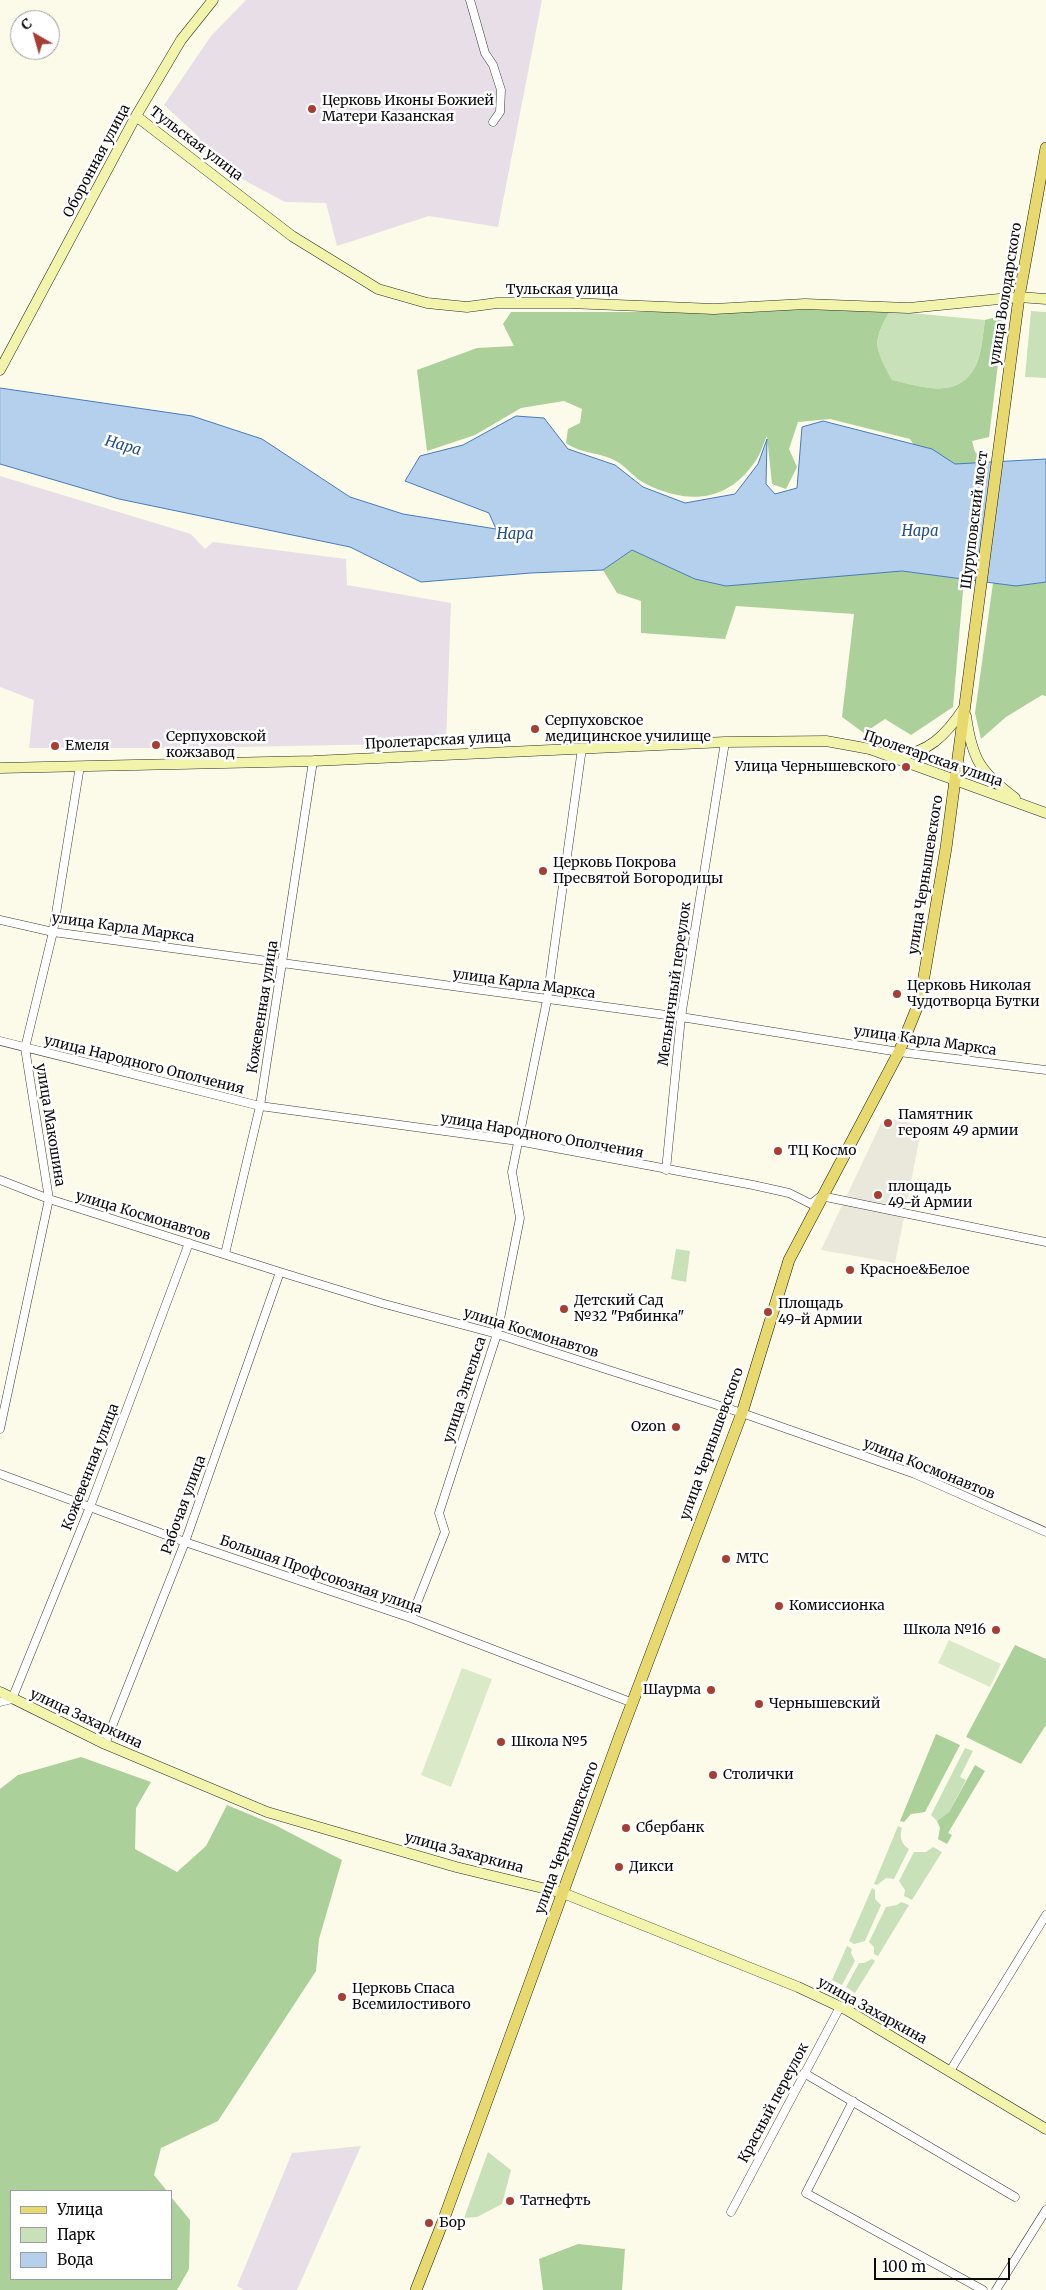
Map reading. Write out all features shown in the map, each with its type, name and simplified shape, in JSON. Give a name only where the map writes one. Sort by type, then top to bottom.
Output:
[{"type":"main road","name":"улица Володарского","points":[[999,446],[1019,297],[1046,148]]},
{"type":"main road","name":"Шуруповский мост","points":[[980,599],[999,446]]},
{"type":"main road","name":"улица Чернышевского","points":[[416,2290],[477,2129],[632,1703],[742,1413],[789,1260],[821,1196],[899,1052],[920,1000],[946,848],[980,599]]},
{"type":"street","name":"Оборонная улица","points":[[0,370],[136,116],[181,40],[213,0]]},
{"type":"street","points":[[470,0],[485,53],[493,65],[501,90],[500,112],[493,122]]},
{"type":"street","name":"Тульская улица","points":[[136,116],[162,134],[292,236],[378,290],[427,302],[467,307],[497,303],[569,302],[714,309],[805,304],[909,308],[1019,297],[1046,299]]},
{"type":"street","points":[[890,756],[910,755],[925,748],[940,738],[953,725],[965,708]]},
{"type":"street","points":[[965,708],[970,743],[980,767],[996,784],[1024,804]]},
{"type":"street","name":"Пролетарская улица","points":[[0,768],[313,761],[725,742],[826,741],[870,749],[1046,812]]},
{"type":"street","name":"Мельничный переулок","points":[[666,1170],[681,1017],[725,742]]},
{"type":"street","name":"улица Энгельса","points":[[411,1618],[445,1532],[439,1513],[496,1334],[520,1218],[512,1172],[546,1000],[582,748]]},
{"type":"street","name":"Кожевенная улица","points":[[225,1254],[260,1106],[313,761]]},
{"type":"street","name":"улица Макошина","points":[[0,1428],[49,1199],[25,1048],[53,932],[80,766]]},
{"type":"street","name":"улица Карла Маркса","points":[[0,920],[53,932],[681,1017],[899,1052],[1046,1070]]},
{"type":"street","name":"улица Народного Ополчения","points":[[0,1042],[260,1106],[518,1141],[762,1187],[789,1193],[811,1204],[821,1196],[1046,1242]]},
{"type":"street","name":"улица Космонавтов","points":[[0,1180],[49,1199],[280,1272],[381,1303],[496,1334],[742,1413],[915,1474],[1046,1532]]},
{"type":"street","name":"Кожевенная улица","points":[[12,1699],[90,1507],[189,1243]]},
{"type":"street","name":"Рабочая улица","points":[[105,1744],[185,1542],[280,1272]]},
{"type":"street","name":"Большая Профсоюзная улица","points":[[0,1474],[185,1542],[411,1618],[632,1703]]},
{"type":"street","name":"улица Захаркина","points":[[0,1692],[105,1744],[267,1812],[456,1867],[563,1893],[798,1987],[840,2006],[1046,2129]]},
{"type":"street","points":[[0,1702],[12,1699]]},
{"type":"street","points":[[950,2071],[1046,1915]]},
{"type":"street","name":"Красный переулок","points":[[731,2212],[840,2006]]},
{"type":"street","points":[[804,2074],[1015,2197]]},
{"type":"street","points":[[853,2101],[806,2193],[983,2290]]},
{"type":"street","points":[[996,2290],[1046,2210]]},
{"type":"shaded area","points":[[246,0],[542,0],[498,227],[429,216],[337,246],[326,203],[285,202],[225,170],[194,143],[199,137],[164,105],[211,36]]},
{"type":"shaded area","points":[[0,476],[191,534],[205,549],[213,542],[346,559],[347,585],[451,603],[446,743],[184,748],[29,748],[34,700],[0,687]]},
{"type":"shaded area","name":"площадь 49-й Армии","points":[[884,1117],[922,1126],[895,1263],[821,1250]]},
{"type":"shaded area","points":[[361,2146],[297,2290],[244,2290],[237,2286],[292,2153]]},
{"type":"green space","points":[[818,307],[890,311],[878,339],[882,360],[892,380],[928,388],[951,387],[961,383],[970,375],[979,358],[985,320],[1004,315],[989,437],[972,441],[975,452],[982,457],[978,483],[925,462],[910,439],[830,419],[798,422],[789,449],[797,467],[786,489],[772,484],[767,436],[756,460],[743,476],[731,486],[705,496],[676,495],[642,482],[610,458],[572,447],[566,443],[568,429],[580,423],[582,409],[564,401],[521,408],[475,435],[427,451],[417,370],[477,348],[514,346],[503,324],[511,312],[761,312]]},
{"type":"green space","points":[[890,311],[985,320],[979,358],[970,375],[961,383],[951,387],[940,388],[916,386],[892,380],[879,353],[878,346],[880,331]]},
{"type":"green space","points":[[1031,311],[1046,312],[1046,378],[1025,377]]},
{"type":"green space","points":[[632,550],[695,579],[726,586],[902,571],[964,579],[953,707],[911,735],[885,719],[864,733],[842,717],[854,614],[736,606],[725,639],[641,633],[641,601],[617,593],[603,570]]},
{"type":"green space","points":[[1046,582],[1046,696],[1042,695],[1006,717],[981,739],[975,713],[993,583],[1016,586]]},
{"type":"green space","points":[[676,1249],[690,1251],[686,1282],[671,1279]]},
{"type":"green space","points":[[949,1640],[1001,1664],[990,1687],[938,1663]]},
{"type":"green space","points":[[1015,1645],[1046,1659],[1046,1725],[1021,1764],[966,1737]]},
{"type":"green space","points":[[462,1668],[492,1679],[451,1787],[421,1775]]},
{"type":"green space","points":[[936,1734],[960,1745],[925,1812],[911,1814],[904,1822],[900,1821]]},
{"type":"green space","points":[[965,1748],[973,1751],[960,1777],[966,1780],[949,1812],[937,1821],[931,1815]]},
{"type":"green space","points":[[81,1757],[151,1782],[136,1808],[135,1849],[177,1872],[206,1846],[227,1805],[275,1825],[342,1860],[319,1939],[316,1971],[218,2121],[161,2148],[154,2175],[166,2190],[10,2190],[10,2280],[172,2280],[172,2198],[190,2220],[189,2269],[177,2290],[0,2290],[0,1789],[18,1775]]},
{"type":"green space","points":[[975,1765],[985,1771],[948,1833],[952,1835],[947,1844],[938,1839],[940,1828],[937,1821],[949,1812]]},
{"type":"green space","points":[[898,1826],[902,1828],[902,1842],[909,1849],[894,1879],[886,1878],[877,1885],[874,1884]]},
{"type":"green space","points":[[933,1847],[942,1852],[912,1900],[904,1896],[905,1890],[899,1881],[914,1852],[926,1852]]},
{"type":"green space","points":[[872,1888],[875,1890],[875,1899],[881,1905],[865,1941],[854,1944],[849,1941]]},
{"type":"green space","points":[[901,1902],[909,1905],[878,1956],[874,1954],[874,1947],[869,1942],[886,1907],[897,1905]]},
{"type":"green space","points":[[847,1946],[852,1949],[851,1953],[855,1961],[842,1985],[832,1980]]},
{"type":"green space","points":[[872,1959],[875,1961],[855,1993],[846,1987],[859,1963]]},
{"type":"green space","points":[[488,2152],[511,2170],[502,2204],[477,2217],[464,2218]]},
{"type":"green space","points":[[578,2244],[625,2249],[622,2290],[543,2290],[539,2259]]},
{"type":"water","name":"Нара","points":[[0,388],[192,416],[262,439],[350,497],[403,514],[496,529],[489,513],[405,481],[420,456],[463,445],[516,416],[544,418],[568,449],[615,465],[643,487],[685,503],[735,494],[758,464],[767,439],[766,484],[775,494],[797,488],[802,427],[823,421],[932,449],[955,464],[1046,459],[1046,582],[1016,586],[902,571],[726,586],[695,579],[632,550],[603,570],[531,573],[421,582],[350,547],[119,499],[0,464]]},
{"type":"place","name":"Церковь Иконы Божией Матери Казанская","points":[[312,109]]},
{"type":"place","name":"Серпуховское медицинское училище","points":[[535,729]]},
{"type":"place","name":"Серпуховской кожзавод","points":[[156,745]]},
{"type":"place","name":"Емеля","points":[[55,746]]},
{"type":"place","name":"Улица Чернышевского","points":[[906,767]]},
{"type":"place","name":"Церковь Покрова Пресвятой Богородицы","points":[[543,871]]},
{"type":"place","name":"Церковь Николая Чудотворца Бутки","points":[[897,994]]},
{"type":"place","name":"Памятник героям 49 армии","points":[[888,1123]]},
{"type":"place","name":"ТЦ Космо","points":[[778,1151]]},
{"type":"place","name":"площадь 49-й Армии","points":[[878,1195]]},
{"type":"place","name":"Красное&Белое","points":[[850,1270]]},
{"type":"place","name":"Детский Сад №32 \"Рябинка\"","points":[[564,1309]]},
{"type":"place","name":"Площадь 49-й Армии","points":[[768,1312]]},
{"type":"place","name":"Ozon","points":[[676,1427]]},
{"type":"place","name":"МТС","points":[[726,1559]]},
{"type":"place","name":"Комиссионка","points":[[779,1606]]},
{"type":"place","name":"Школа №16","points":[[996,1630]]},
{"type":"place","name":"Шаурма","points":[[711,1690]]},
{"type":"place","name":"Чернышевский","points":[[759,1704]]},
{"type":"place","name":"Школа №5","points":[[501,1742]]},
{"type":"place","name":"Столички","points":[[713,1775]]},
{"type":"place","name":"Сбербанк","points":[[626,1828]]},
{"type":"place","name":"Дикси","points":[[619,1867]]},
{"type":"place","name":"Церковь Спаса Всемилостивого","points":[[342,1997]]},
{"type":"place","name":"Татнефть","points":[[510,2201]]},
{"type":"place","name":"Бор","points":[[429,2223]]}]
